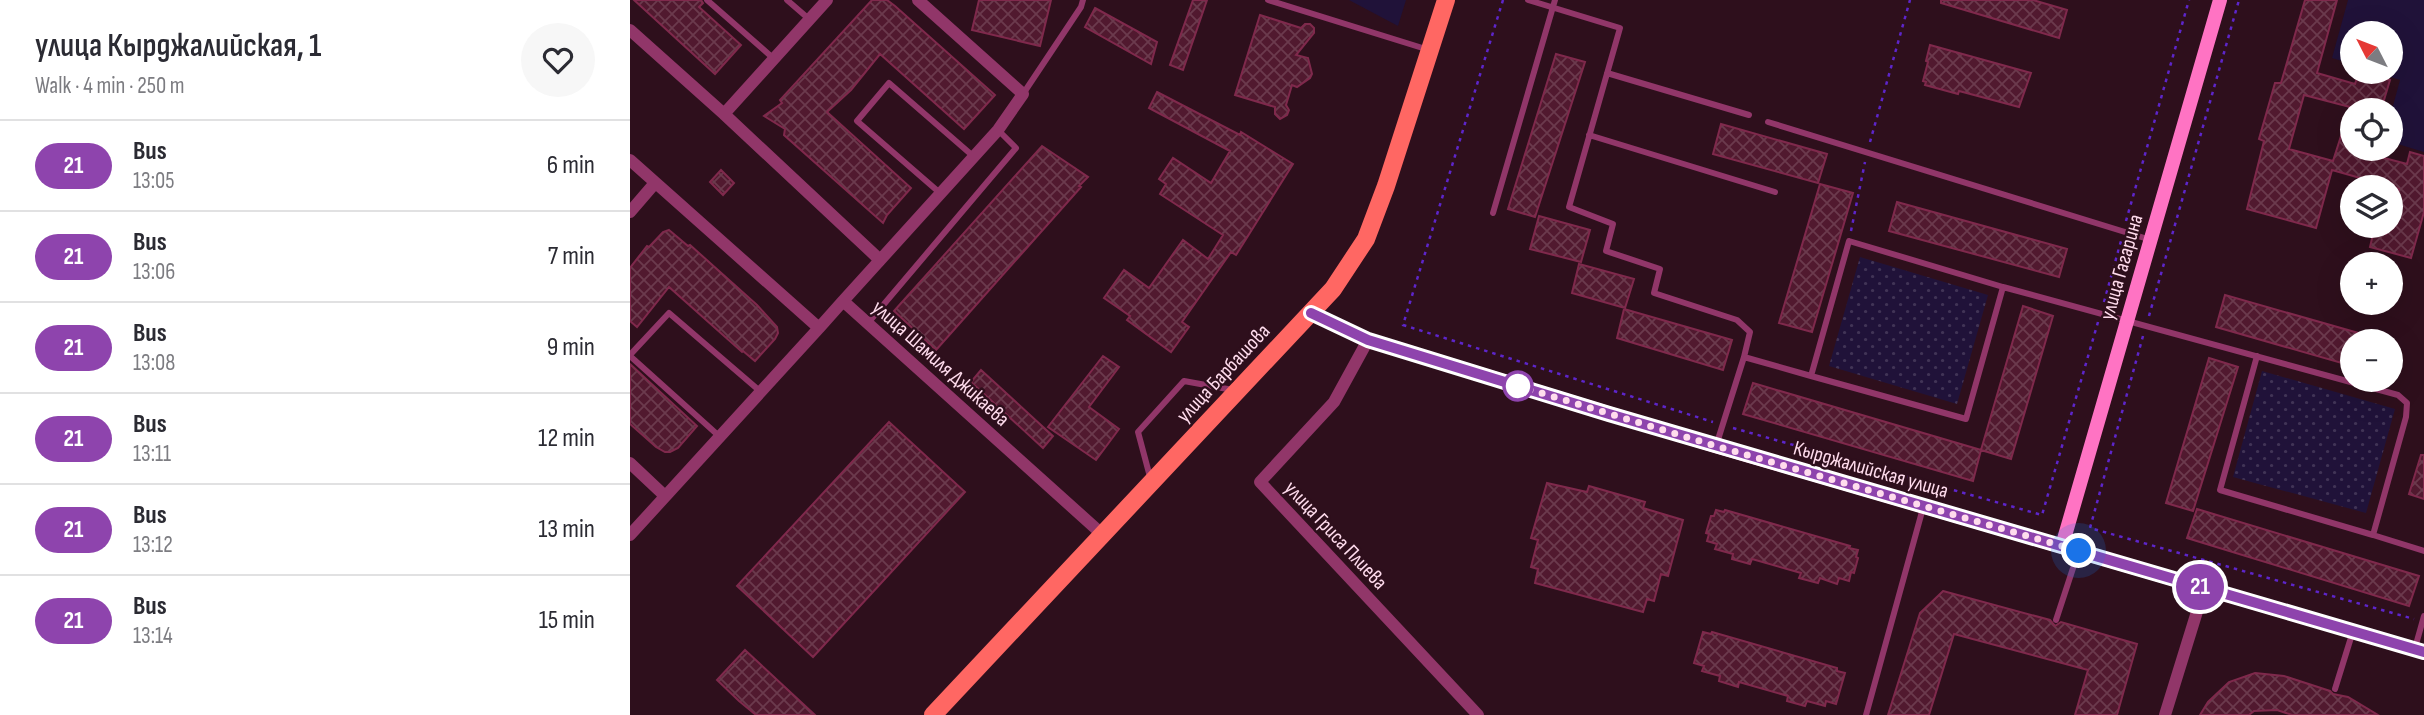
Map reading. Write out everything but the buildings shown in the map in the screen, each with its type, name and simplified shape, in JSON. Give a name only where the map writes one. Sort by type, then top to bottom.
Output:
[{"type":"main road","name":"улица Барбашова","points":[[933,715],[1333,289],[1366,239],[1386,187],[1447,0]]},
{"type":"street","points":[[724,114],[827,0]]},
{"type":"street","points":[[843,301],[998,130],[1023,94],[918,0]]},
{"type":"street","name":"улица Гагарина","points":[[2062,546],[2220,0]]},
{"type":"street","points":[[630,30],[880,260]]},
{"type":"street","points":[[630,160],[819,328]]},
{"type":"street","points":[[630,212],[655,183]]},
{"type":"street","name":"улица Шамиля Джикаева","points":[[630,535],[843,301],[1103,536]]},
{"type":"street","name":"Кырджалийская улица","points":[[1311,313],[1368,340],[1716,446],[2419,650]]},
{"type":"street","name":"улица Гриса Плиева","points":[[1368,340],[1334,402],[1260,482],[1478,715]]},
{"type":"street","points":[[630,463],[665,496]]},
{"type":"street","points":[[2165,715],[2204,589]]},
{"type":"lane","points":[[707,0],[773,58]]},
{"type":"lane","points":[[787,0],[809,19]]},
{"type":"lane","points":[[1023,94],[1083,0]]},
{"type":"lane","points":[[1268,0],[1431,50]]},
{"type":"lane","points":[[1528,0],[1620,28],[1569,207],[1613,224],[1605,251],[1660,269],[1654,293],[1737,320],[1750,332],[1716,446]]},
{"type":"lane","points":[[1493,213],[1555,0]]},
{"type":"lane","points":[[1607,73],[1749,115]]},
{"type":"lane","points":[[940,193],[858,121],[889,83],[974,157]]},
{"type":"lane","points":[[1768,122],[2151,240]]},
{"type":"lane","points":[[868,323],[1016,148],[998,130]]},
{"type":"lane","points":[[1590,135],[1775,192]]},
{"type":"lane","points":[[1811,376],[1849,241],[2003,287],[2398,395],[2407,403],[2406,417],[2373,535]]},
{"type":"lane","points":[[1744,357],[1966,418],[2003,287]]},
{"type":"lane","points":[[719,436],[630,355],[669,313],[761,392]]},
{"type":"lane","points":[[2257,356],[2220,490],[2424,551]]},
{"type":"lane","points":[[1152,481],[1138,432],[1184,382],[1238,391]]},
{"type":"lane","points":[[1866,715],[1923,506]]},
{"type":"lane","points":[[2056,620],[2079,551]]},
{"type":"lane","points":[[2419,650],[2423,619]]},
{"type":"lane","points":[[2335,689],[2353,631]]},
{"type":"path","points":[[1503,0],[1403,325],[1722,425],[2042,515],[2189,0]]},
{"type":"path","points":[[1849,241],[1867,152],[1910,0]]},
{"type":"path","points":[[2239,0],[2090,528],[2423,619]]},
{"type":"shaded area","points":[[1349,0],[1406,0],[1398,26]]},
{"type":"shaded area","points":[[2348,0],[2424,0],[2424,152],[2403,146],[2403,98],[2395,98],[2399,84],[2403,84],[2403,21],[2342,21]]},
{"type":"shaded area","points":[[2340,29],[2340,60],[2332,58]]},
{"type":"shaded area","points":[[1860,257],[1988,295],[1957,404],[1829,366]]},
{"type":"shaded area","points":[[2262,371],[2395,409],[2366,513],[2233,477]]},
{"type":"bus line","name":"21","points":[[1311,313],[1368,340],[1609,414],[2424,652]]},
{"type":"route","points":[[1518,386],[2079,551]]}]
